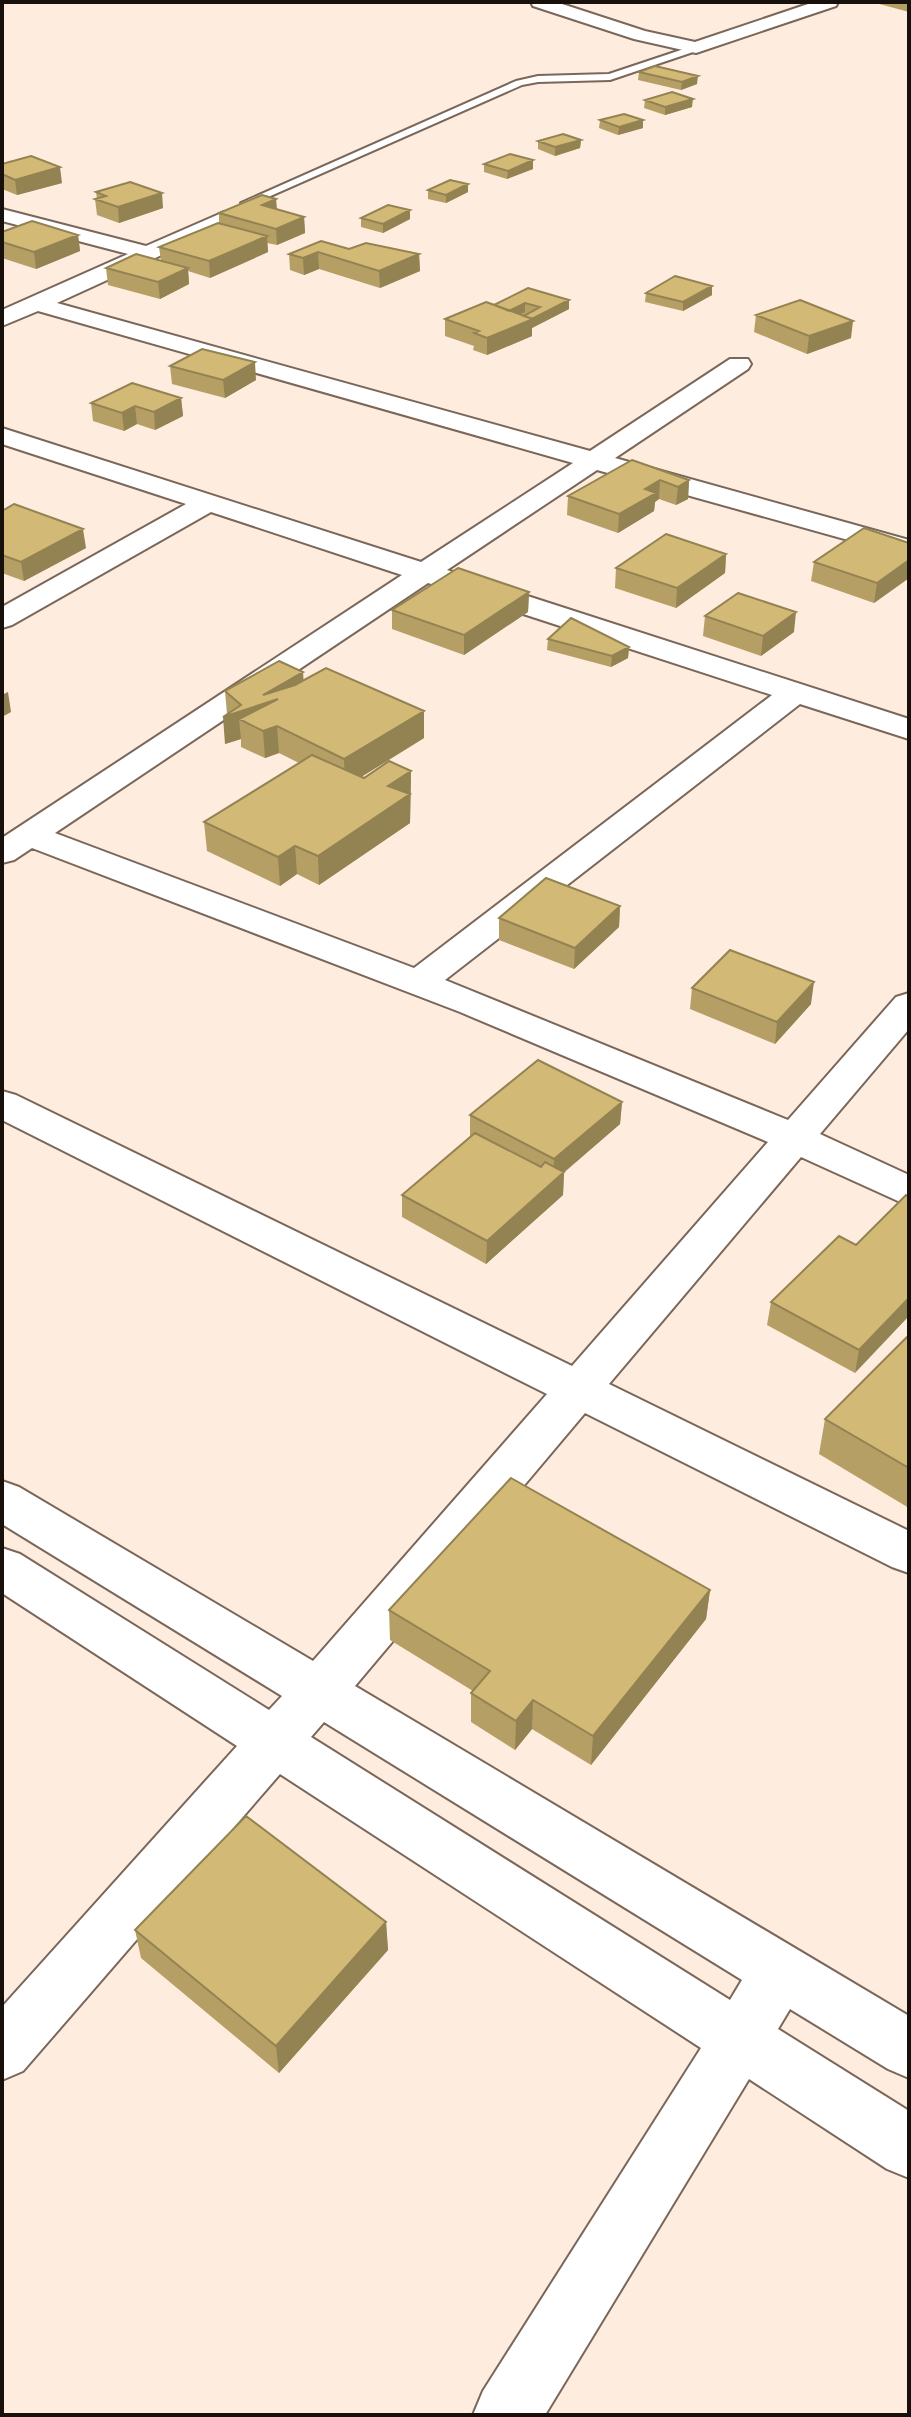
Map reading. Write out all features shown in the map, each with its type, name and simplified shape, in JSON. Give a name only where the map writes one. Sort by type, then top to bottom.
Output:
[{"type":"street","points":[[539,2],[640,35],[696,48],[830,2]]},
{"type":"street","points":[[2,319],[238,210]]},
{"type":"street","points":[[2,215],[148,253]]},
{"type":"street","points":[[37,304],[909,549]]},
{"type":"street","points":[[16,845],[739,364]]},
{"type":"street","points":[[2,436],[909,729]]},
{"type":"street","points":[[2,619],[208,503]]},
{"type":"street","points":[[418,983],[796,692]]},
{"type":"street","points":[[16,845],[418,983],[795,1136],[909,1192]]},
{"type":"street","points":[[2,2051],[319,1691],[909,1005]]},
{"type":"street","points":[[2,1104],[909,1553]]},
{"type":"street","points":[[2,1500],[909,2049]]},
{"type":"street","points":[[2,1568],[909,2147]]},
{"type":"street","points":[[507,2415],[780,1970]]},
{"type":"lane","points":[[238,210],[519,83],[538,79],[610,77],[696,48]]},
{"type":"building","points":[[655,66],[698,76],[682,82],[639,72]]},
{"type":"building","points":[[672,92],[693,99],[665,107],[645,100]]},
{"type":"building","points":[[624,114],[643,120],[619,127],[600,120]]},
{"type":"building","points":[[563,134],[581,140],[555,147],[538,141]]},
{"type":"building","points":[[510,154],[533,160],[508,171],[484,164]]},
{"type":"building","points":[[31,156],[60,167],[15,180],[2,174],[2,164]]},
{"type":"building","points":[[450,180],[468,184],[446,195],[428,190]]},
{"type":"building","points":[[130,182],[162,193],[118,207],[95,199],[106,196],[96,192]]},
{"type":"building","points":[[262,195],[276,199],[262,205],[304,217],[276,229],[219,213]]},
{"type":"building","points":[[388,205],[410,210],[383,224],[361,218]]},
{"type":"building","points":[[32,221],[78,235],[34,252],[2,242],[2,232]]},
{"type":"building","points":[[218,223],[267,236],[209,261],[159,247]]},
{"type":"building","points":[[321,241],[349,249],[366,243],[419,254],[379,271],[318,252],[303,258],[289,254]]},
{"type":"building","points":[[136,254],[188,268],[158,282],[106,268]]},
{"type":"building","points":[[675,276],[712,286],[683,302],[646,293]]},
{"type":"building","points":[[528,288],[569,300],[532,319],[524,316],[540,307],[525,303],[509,311],[494,305]]},
{"type":"building","points":[[800,300],[853,321],[809,336],[756,315]]},
{"type":"building","points":[[486,302],[533,319],[487,338],[474,333],[479,331],[445,319]]},
{"type":"building","points":[[202,349],[255,362],[223,380],[170,366]]},
{"type":"building","points":[[132,383],[181,398],[154,412],[135,406],[122,413],[91,403]]},
{"type":"building","points":[[632,460],[689,480],[678,487],[660,480],[645,489],[656,493],[619,514],[568,496]]},
{"type":"building","points":[[14,504],[83,529],[21,562],[2,555],[2,511]]},
{"type":"building","points":[[864,528],[909,543],[909,560],[877,583],[814,562]]},
{"type":"building","points":[[666,534],[726,554],[677,588],[616,568]]},
{"type":"building","points":[[458,568],[529,592],[464,635],[392,610]]},
{"type":"building","points":[[738,593],[796,612],[763,636],[705,616]]},
{"type":"building","points":[[571,618],[629,647],[612,656],[548,639]]},
{"type":"building","points":[[279,661],[303,672],[263,695],[295,685],[326,668],[424,711],[344,759],[277,726],[263,731],[239,719],[278,699],[223,717],[241,705],[225,691]]},
{"type":"building","points":[[312,755],[364,778],[389,761],[411,771],[388,786],[410,794],[318,856],[295,846],[278,857],[204,822]]},
{"type":"building","points":[[546,878],[620,906],[575,948],[499,918]]},
{"type":"building","points":[[730,950],[814,982],[777,1022],[692,988]]},
{"type":"building","points":[[538,1060],[622,1102],[554,1159],[470,1115]]},
{"type":"building","points":[[475,1133],[541,1167],[545,1162],[564,1172],[487,1241],[402,1195]]},
{"type":"building","points":[[906,1195],[909,1197],[909,1298],[859,1350],[771,1302],[839,1236],[856,1245]]},
{"type":"building","points":[[909,1335],[909,1468],[825,1419]]},
{"type":"building","points":[[511,1478],[710,1590],[593,1736],[533,1700],[516,1721],[471,1693],[490,1671],[389,1610]]},
{"type":"building","points":[[246,1816],[386,1922],[276,2046],[135,1930]]}]
